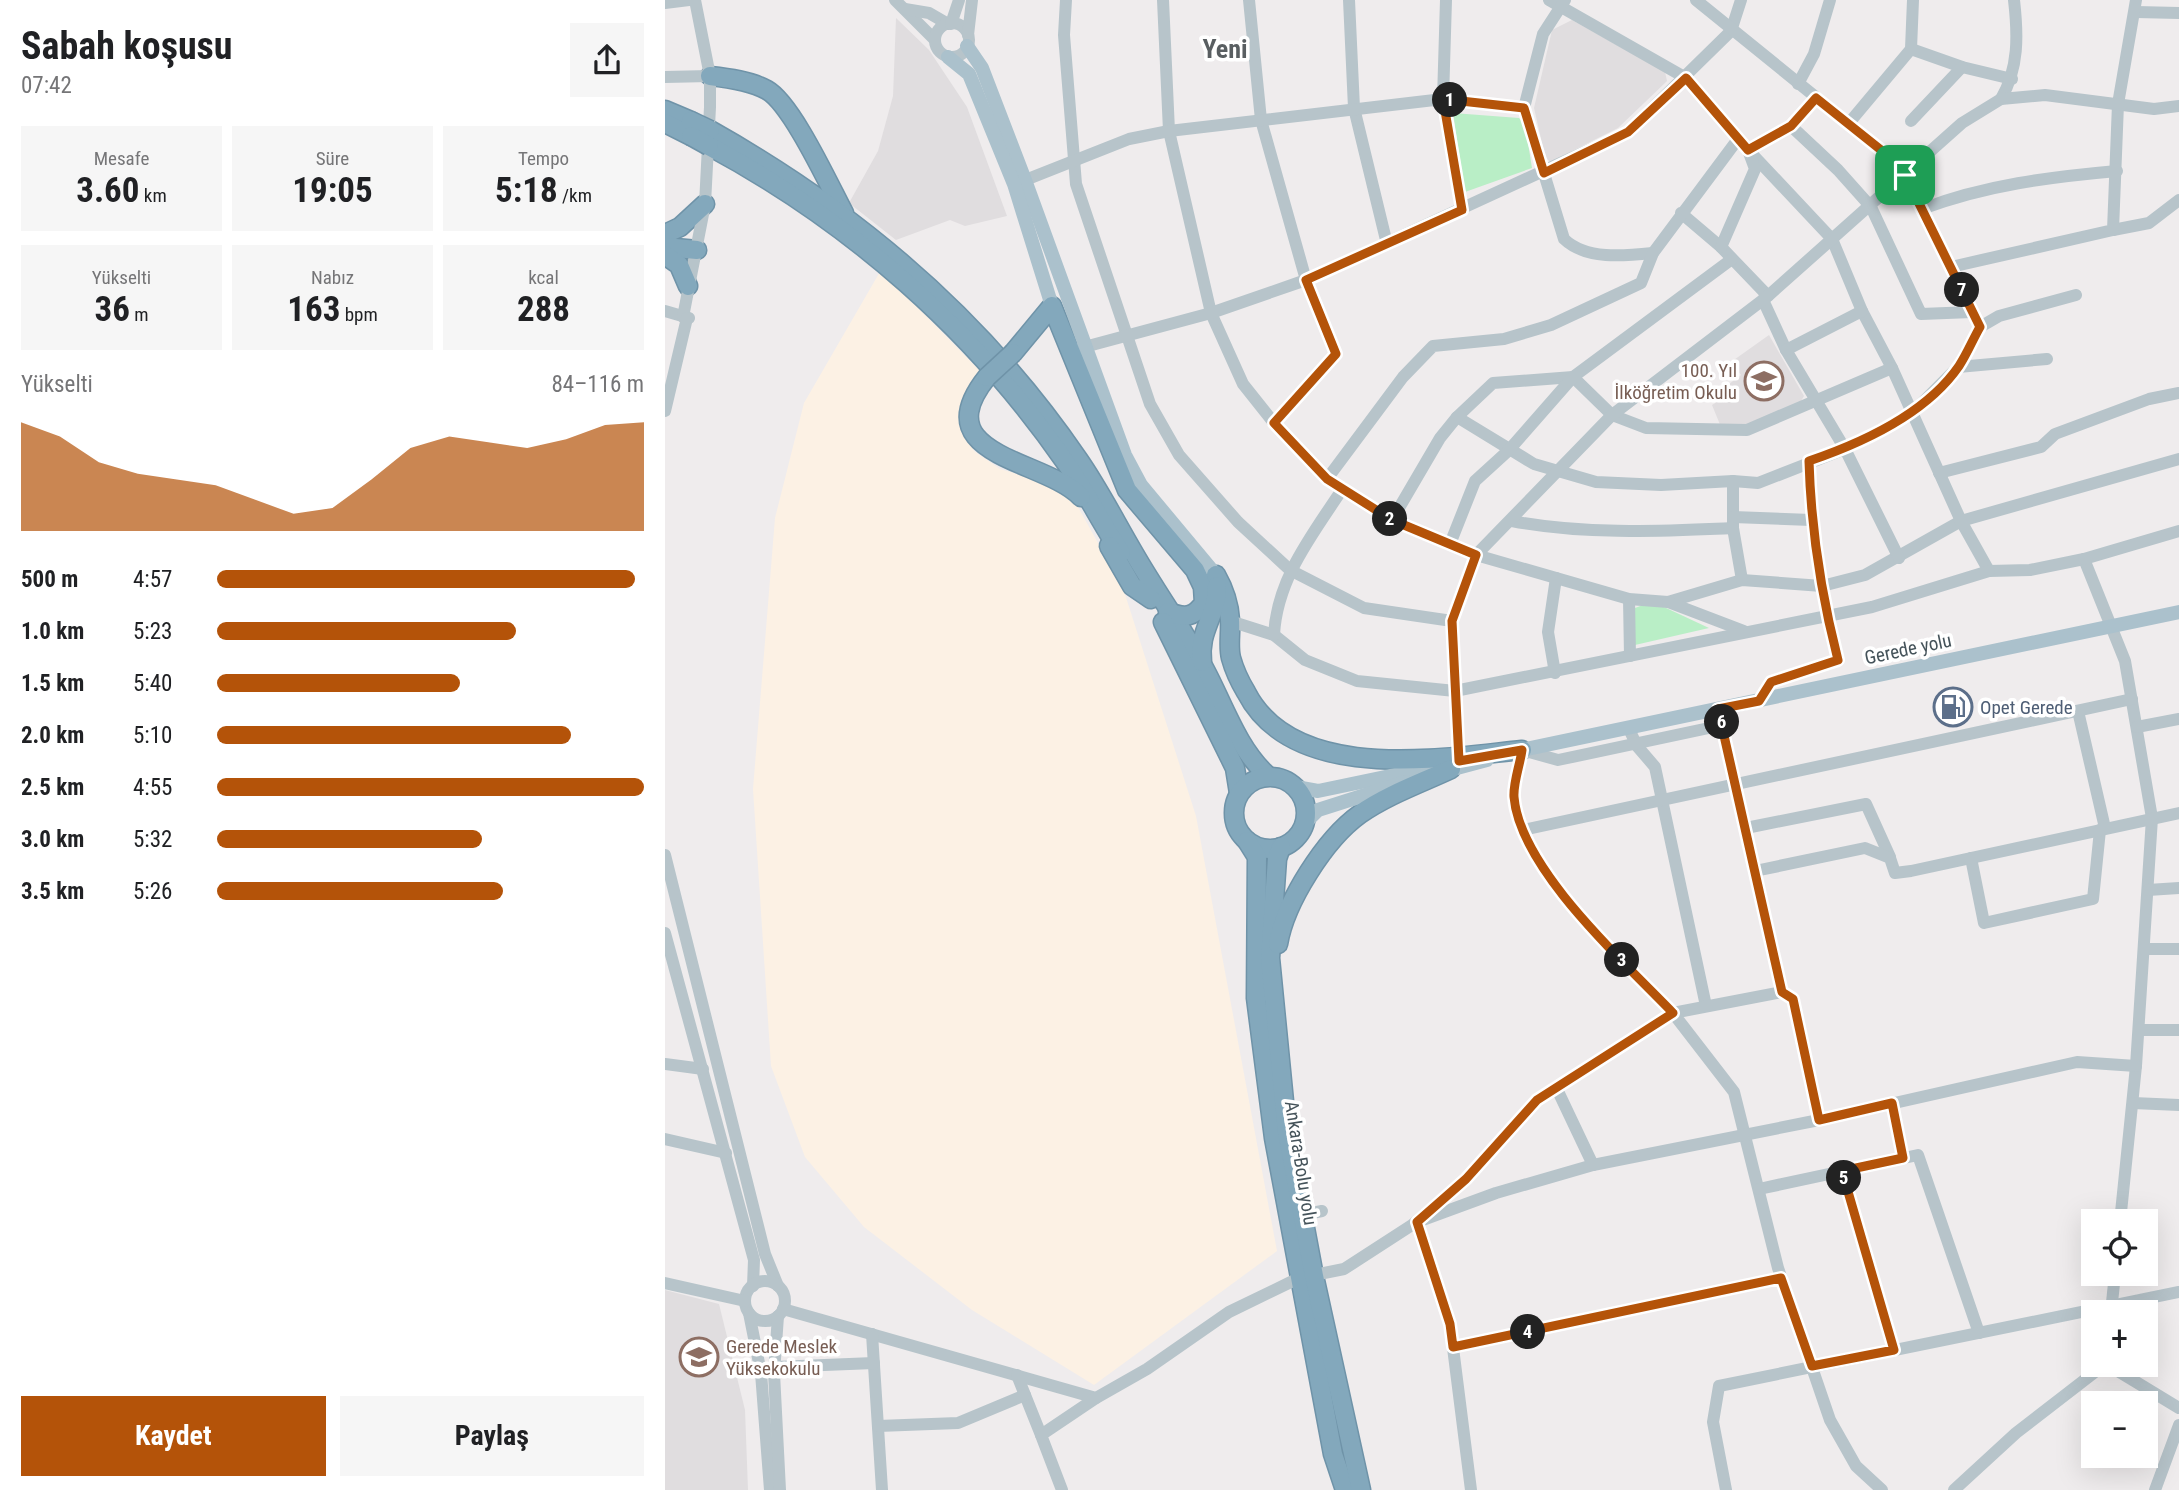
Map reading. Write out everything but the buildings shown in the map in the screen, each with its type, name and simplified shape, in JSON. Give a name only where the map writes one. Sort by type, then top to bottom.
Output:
[{"type":"highway","points":[[710,76],[731,78],[768,90],[784,104],[845,216]]},
{"type":"highway","points":[[666,121],[710,137],[786,173],[845,216],[928,283],[1011,370],[1079,459],[1168,612],[1203,665],[1251,761],[1268,776]]},
{"type":"highway","points":[[710,137],[841,227],[916,290],[1002,379],[1059,453],[1151,599],[1235,768],[1239,793],[1233,813],[1235,824],[1247,841],[1269,849],[1281,847],[1299,834],[1304,823],[1305,804],[1296,787],[1278,777],[1268,776],[1257,779],[1239,793]]},
{"type":"highway","points":[[665,234],[680,227],[705,204]]},
{"type":"highway","points":[[665,247],[697,250]]},
{"type":"highway","points":[[665,255],[679,265],[688,286]]},
{"type":"highway","points":[[1151,599],[1132,586],[1082,498],[1071,487],[1042,471],[990,452],[978,440],[969,416],[976,391],[1013,353],[1052,306],[1078,349],[1127,490],[1195,570],[1203,587],[1204,603],[1196,613],[1185,618],[1168,612]]},
{"type":"highway","points":[[1203,665],[1200,644],[1203,629],[1213,617],[1216,575]]},
{"type":"highway","points":[[1216,575],[1224,590],[1230,621],[1231,657],[1247,694],[1271,724],[1306,743],[1363,758],[1457,764],[1522,750]]},
{"type":"highway","points":[[1272,985],[1280,930],[1298,891],[1324,851],[1359,815],[1457,764]]},
{"type":"highway","name":"Ankara-Bolu yolu","points":[[1247,841],[1257,858],[1255,998],[1274,1138],[1306,1277],[1361,1490]]},
{"type":"highway","name":"Ankara-Bolu yolu","points":[[1281,847],[1272,904],[1272,985],[1287,1132],[1302,1215],[1306,1277],[1333,1454],[1345,1490]]},
{"type":"main road","points":[[968,41],[982,68],[1078,349],[1125,455],[1141,485],[1216,575]]},
{"type":"main road","points":[[949,57],[969,74],[1020,182],[1052,306]]},
{"type":"main road","name":"Gerede yolu","points":[[1522,750],[2179,612]]},
{"type":"main road","points":[[1296,787],[1318,791],[1457,764]]},
{"type":"main road","points":[[1304,823],[1318,810],[1457,764]]},
{"type":"street","points":[[665,3],[689,0]]},
{"type":"street","points":[[665,411],[686,317],[688,286],[705,204],[710,76],[695,0]]},
{"type":"street","points":[[935,40],[939,30],[949,24],[959,0]]},
{"type":"street","points":[[900,4],[935,40],[937,49],[949,57],[962,54],[968,41],[972,0]]},
{"type":"street","points":[[1066,0],[1065,35],[1077,161],[1076,184],[1150,404],[1179,455],[1238,522],[1290,570],[1364,608],[1452,621]]},
{"type":"street","points":[[1163,0],[1169,131],[1211,313],[1243,384],[1274,423],[1327,479],[1392,520],[1476,555],[1629,599],[1668,602],[1745,632]]},
{"type":"street","points":[[1249,0],[1261,120],[1306,280],[1336,354],[1274,423]]},
{"type":"street","points":[[1445,0],[1443,99],[1462,210]]},
{"type":"street","points":[[1549,0],[1563,3],[1686,78],[1738,139],[1832,239],[1862,311],[1892,368],[1961,522],[1989,572]]},
{"type":"street","points":[[1696,0],[1891,158],[1905,175],[1980,327]]},
{"type":"street","points":[[1078,349],[1211,313],[1306,280],[1544,173],[1628,132],[1731,31],[1741,0]]},
{"type":"street","points":[[1798,84],[1814,54],[1830,0]]},
{"type":"street","points":[[1849,123],[1911,49],[1913,0]]},
{"type":"street","points":[[2001,99],[2012,79],[2017,32],[2014,0]]},
{"type":"street","points":[[1346,1],[1354,108],[1387,243]]},
{"type":"street","points":[[1563,3],[1543,34],[1524,108],[1565,239],[1573,247],[1620,256],[1653,253]]},
{"type":"street","points":[[900,4],[962,27],[968,41]]},
{"type":"street","points":[[2113,230],[2118,104],[2136,6],[2172,9]]},
{"type":"street","points":[[1911,49],[1962,67],[2012,79]]},
{"type":"street","points":[[1911,121],[1962,67]]},
{"type":"street","points":[[665,76],[710,76]]},
{"type":"street","points":[[1457,764],[1452,621],[1476,555],[1512,521],[1612,415],[1766,298],[1871,207],[1962,122],[2001,99],[2045,95],[2154,109],[2179,106]]},
{"type":"street","points":[[1748,150],[1791,126],[1816,98]]},
{"type":"street","points":[[1020,182],[1129,139],[1169,131],[1443,99],[1524,108]]},
{"type":"street","points":[[1791,126],[1838,170],[1871,207],[1921,314],[1972,312]]},
{"type":"street","points":[[1327,479],[1403,377],[1433,346],[1504,339],[1563,320],[1641,283],[1653,253],[1738,139]]},
{"type":"street","points":[[1721,247],[1755,169],[1748,150]]},
{"type":"street","points":[[1922,209],[1965,192],[2058,176],[2117,171]]},
{"type":"street","points":[[1951,267],[2149,223],[2179,200]]},
{"type":"street","points":[[1681,213],[1721,247],[1766,298],[1786,350],[1815,403],[1845,449],[1899,558]]},
{"type":"street","points":[[1450,544],[1475,481],[1509,450],[1573,377],[1732,259]]},
{"type":"street","points":[[1457,417],[1509,450],[1557,473],[1596,482],[1661,485],[1733,481],[1758,483],[1845,449],[1912,413],[1958,367],[1980,327],[1999,316],[2076,295]]},
{"type":"street","points":[[665,311],[686,317]]},
{"type":"street","points":[[1786,350],[1862,311]]},
{"type":"street","points":[[665,367],[686,317]]},
{"type":"street","points":[[1958,367],[2047,359]]},
{"type":"street","points":[[1392,520],[1440,438],[1457,417],[1493,383],[1573,377],[1612,415],[1646,428],[1747,430],[1892,368]]},
{"type":"street","points":[[1939,473],[2041,447],[2055,434],[2149,400],[2179,393]]},
{"type":"street","points":[[1668,602],[1742,580],[1822,586],[1865,575],[1961,522],[2179,459]]},
{"type":"street","points":[[1759,701],[1771,682],[1838,660],[1827,615],[1811,520],[1809,461]]},
{"type":"street","points":[[1733,481],[1733,523],[1742,580]]},
{"type":"street","points":[[1274,635],[1275,612],[1290,570],[1343,488]]},
{"type":"street","points":[[1512,521],[1534,525],[1653,532],[1733,523],[1811,520]]},
{"type":"street","points":[[1230,621],[1274,635],[1305,660],[1357,681],[1455,691],[1555,673],[1872,607],[1989,572],[2030,570],[2084,559],[2179,531]]},
{"type":"street","points":[[2084,559],[2125,661],[2153,818],[2139,1030],[2121,1209]]},
{"type":"street","points":[[1555,673],[1548,632],[1556,578]]},
{"type":"street","points":[[1629,599],[1630,656]]},
{"type":"street","points":[[1523,831],[2132,699]]},
{"type":"street","points":[[1718,709],[1782,992]]},
{"type":"street","points":[[1971,858],[1984,923],[2093,899],[2103,829],[2078,711]]},
{"type":"street","points":[[2137,727],[2179,719]]},
{"type":"street","points":[[1723,725],[1637,746],[1558,760],[1522,750],[1514,797],[1523,831],[1564,900],[1673,1013],[1734,1092],[1781,1278],[1830,1420],[1856,1466],[1882,1490]]},
{"type":"street","points":[[1629,729],[1637,746],[1655,767],[1706,1006]]},
{"type":"street","points":[[1746,828],[1866,804],[1895,873],[2179,813]]},
{"type":"street","points":[[1755,871],[1864,848],[1890,858]]},
{"type":"street","points":[[665,855],[765,1254],[784,1297],[775,1367],[780,1490]]},
{"type":"street","points":[[2148,890],[2179,888]]},
{"type":"street","points":[[665,933],[754,1260],[753,1286],[747,1307],[761,1373],[770,1490]]},
{"type":"street","points":[[2144,949],[2179,949]]},
{"type":"street","points":[[1041,1435],[1096,1398],[1147,1369],[1229,1312],[1306,1277],[1344,1269],[1417,1222],[1466,1179],[1537,1100],[1673,1013],[1782,992],[1793,999],[1819,1120]]},
{"type":"street","points":[[2139,1030],[2179,1030]]},
{"type":"street","points":[[1417,1222],[1496,1193],[1593,1165],[1745,1136],[2077,1062],[2136,1066]]},
{"type":"street","points":[[665,1064],[703,1069]]},
{"type":"street","points":[[1556,1087],[1593,1165]]},
{"type":"street","points":[[1892,1103],[1903,1158]]},
{"type":"street","points":[[2133,1103],[2179,1105]]},
{"type":"street","points":[[665,1139],[726,1153]]},
{"type":"street","points":[[1759,1189],[1918,1155],[1979,1333]]},
{"type":"street","points":[[1842,1171],[1894,1350]]},
{"type":"street","points":[[1302,1215],[1322,1211]]},
{"type":"street","points":[[1417,1222],[1450,1324],[1471,1490]]},
{"type":"street","points":[[1453,1347],[1781,1278]]},
{"type":"street","points":[[753,1286],[765,1282],[778,1286]]},
{"type":"street","points":[[665,1283],[747,1307],[759,1321],[781,1313],[872,1334],[1096,1398]]},
{"type":"street","points":[[2149,1300],[2179,1292]]},
{"type":"street","points":[[1726,1490],[1713,1422],[1719,1386],[1979,1333],[2081,1315]]},
{"type":"street","points":[[872,1334],[882,1490]]},
{"type":"street","points":[[775,1367],[874,1363]]},
{"type":"street","points":[[1017,1375],[1062,1490]]},
{"type":"street","points":[[1954,1490],[2016,1433],[2090,1377]]},
{"type":"street","points":[[2126,1377],[2179,1408]]},
{"type":"street","points":[[878,1426],[958,1423],[1025,1395]]},
{"type":"street","points":[[2155,1490],[2179,1425]]},
{"type":"shaded area","points":[[896,18],[929,50],[967,107],[1007,216],[965,226],[950,220],[896,240],[849,203],[878,151],[893,96]]},
{"type":"shaded area","points":[[1572,20],[1665,72],[1667,81],[1618,128],[1550,162],[1545,156],[1534,108],[1552,30]]},
{"type":"shaded area","points":[[881,270],[982,373],[970,384],[963,400],[964,429],[974,451],[1000,469],[1048,483],[1073,498],[1123,588],[1196,816],[1277,1251],[1094,1385],[972,1310],[864,1227],[805,1157],[771,1066],[753,789],[775,518],[804,403]]},
{"type":"shaded area","name":"100. Yıl İlköğretim Okulu","points":[[1769,335],[1804,396],[1798,406],[1741,427],[1721,427],[1712,405],[1728,395],[1725,387],[1741,375],[1731,362]]},
{"type":"shaded area","name":"Gerede Meslek Yüksekokulu","points":[[665,1290],[719,1304],[745,1410],[748,1490],[665,1490]]},
{"type":"green space","points":[[1453,113],[1519,118],[1525,124],[1532,168],[1465,192]]},
{"type":"green space","points":[[1643,605],[1664,607],[1709,628],[1635,645],[1635,608]]},
{"type":"place","name":"100. Yıl İlköğretim Okulu","points":[[1764,381]]},
{"type":"place","name":"Opet Gerede","points":[[1953,707]]},
{"type":"place","name":"Gerede Meslek Yüksekokulu","points":[[699,1357]]},
{"type":"district","name":"Yeni","points":[[1225,49]]},
{"type":"route","points":[[1686,78],[1748,150],[1791,126],[1816,98],[1891,158],[1905,175],[1980,327],[1958,367],[1912,413],[1845,449],[1809,461],[1811,520],[1827,615],[1838,660],[1771,682],[1759,701],[1718,709],[1782,992],[1793,999],[1819,1120],[1892,1103],[1903,1158],[1842,1171],[1894,1350],[1812,1366],[1781,1278],[1663,1306],[1453,1347],[1450,1324],[1417,1222],[1466,1179],[1537,1100],[1673,1013],[1564,900],[1523,831],[1514,797],[1522,750],[1459,761],[1452,621],[1476,555],[1392,520],[1327,479],[1274,423],[1336,354],[1306,280],[1462,210],[1443,99],[1524,108],[1544,173],[1628,132],[1686,78]]}]
